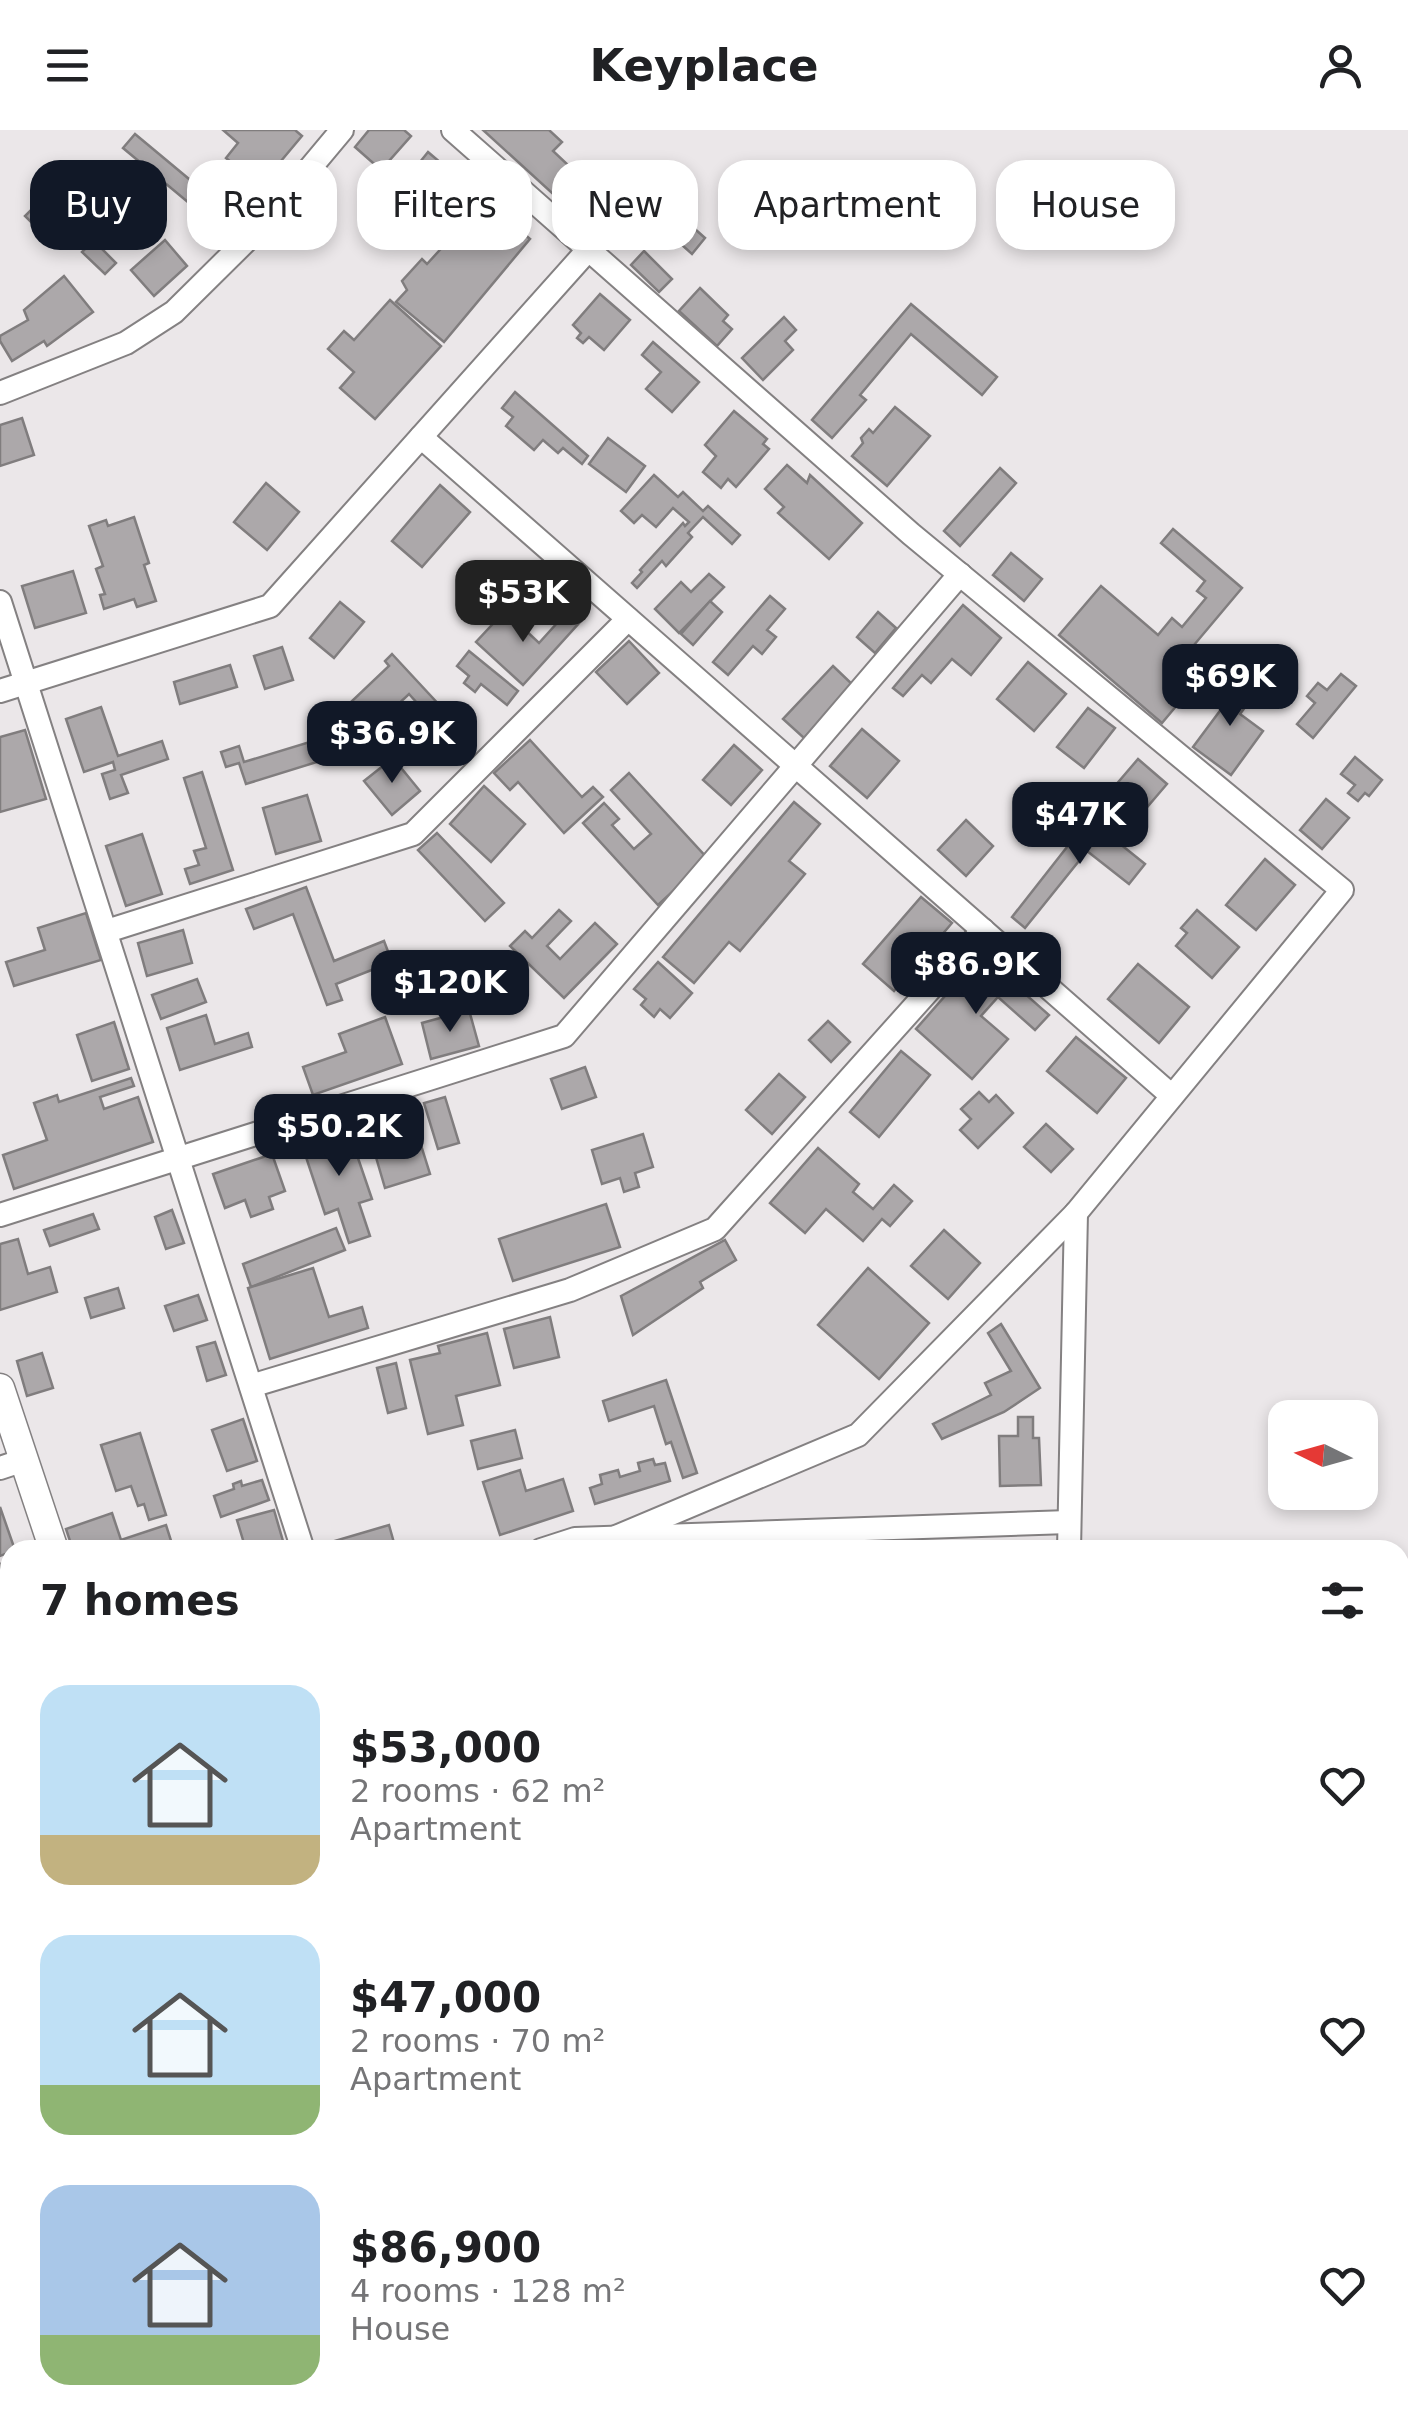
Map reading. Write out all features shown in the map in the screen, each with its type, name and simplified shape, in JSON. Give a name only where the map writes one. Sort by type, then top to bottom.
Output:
[{"type":"main road","points":[[0,1388],[12,1464],[49,1540]]},
{"type":"street","points":[[0,393],[126,343],[174,312],[265,222],[342,130]]},
{"type":"street","points":[[453,130],[552,218]]},
{"type":"street","points":[[0,691],[270,606],[588,250],[960,574],[1342,890],[1076,1212],[858,1435],[616,1537]]},
{"type":"street","points":[[421,437],[1172,1096]]},
{"type":"street","points":[[0,1215],[564,1036],[960,574]]},
{"type":"street","points":[[0,602],[300,1540]]},
{"type":"street","points":[[107,931],[413,834],[628,618]]},
{"type":"street","points":[[251,1386],[570,1290],[715,1229],[983,930]]},
{"type":"street","points":[[1069,1540],[1076,1212]]},
{"type":"street","points":[[572,1540],[1069,1522]]},
{"type":"building","points":[[223,130],[295,130],[302,136],[282,160],[228,160],[226,158],[238,143]]},
{"type":"building","points":[[369,130],[404,130],[411,136],[390,160],[370,160],[355,147]]},
{"type":"building","points":[[483,130],[549,130],[562,142],[553,151],[563,160],[552,160],[552,193],[532,175],[532,160],[516,160]]},
{"type":"building","points":[[135,134],[166,160],[137,160],[123,148]]},
{"type":"building","points":[[428,152],[437,160],[422,160]]},
{"type":"building","points":[[167,161],[187,177],[187,201],[167,185]]},
{"type":"building","points":[[167,242],[187,266],[154,296],[131,270],[154,250],[167,250]]},
{"type":"building","points":[[103,250],[116,263],[105,274],[82,252]]},
{"type":"building","points":[[440,250],[521,250],[444,342],[396,302],[407,290],[402,281],[422,259],[427,264]]},
{"type":"building","points":[[644,251],[672,279],[659,292],[631,265]]},
{"type":"building","points":[[64,276],[93,312],[47,346],[44,341],[12,361],[0,336],[28,320],[24,310]]},
{"type":"building","points":[[700,288],[728,315],[723,321],[732,329],[717,346],[679,311]]},
{"type":"building","points":[[600,294],[630,320],[604,350],[589,337],[583,343],[577,338],[581,333],[573,325]]},
{"type":"building","points":[[390,300],[441,346],[375,419],[340,388],[354,372],[328,349],[344,331],[354,340]]},
{"type":"building","points":[[911,304],[997,377],[982,395],[911,334],[860,395],[866,400],[832,438],[812,420]]},
{"type":"building","points":[[784,317],[796,330],[785,341],[793,350],[763,380],[742,358]]},
{"type":"building","points":[[653,342],[699,382],[672,412],[646,389],[661,372],[642,355]]},
{"type":"building","points":[[515,392],[588,456],[582,464],[563,448],[558,453],[543,440],[534,450],[506,426],[513,417],[502,408]]},
{"type":"building","points":[[895,407],[930,436],[887,486],[852,456],[863,443],[861,438],[869,429],[873,433]]},
{"type":"building","points":[[734,411],[767,439],[763,444],[769,449],[736,487],[728,479],[721,488],[703,472],[716,456],[705,445]]},
{"type":"building","points":[[22,418],[34,455],[0,466],[0,425]]},
{"type":"building","points":[[608,438],[645,466],[626,492],[589,464]]},
{"type":"building","points":[[787,465],[807,483],[810,475],[862,523],[829,559],[778,513],[784,507],[765,489]]},
{"type":"building","points":[[1000,468],[1016,483],[960,546],[944,531]]},
{"type":"building","points":[[654,475],[678,497],[683,492],[703,511],[708,506],[740,535],[732,544],[703,517],[688,533],[692,537],[666,566],[662,561],[637,588],[632,583],[640,570],[683,523],[685,526],[689,522],[673,508],[656,527],[642,515],[634,523],[621,511]]},
{"type":"building","points":[[266,483],[299,512],[267,550],[234,522]]},
{"type":"building","points":[[440,485],[470,512],[422,567],[392,541]]},
{"type":"building","points":[[134,517],[156,601],[137,607],[134,599],[104,609],[100,595],[105,594],[96,569],[103,566],[89,526],[106,520],[108,526]]},
{"type":"building","points":[[1173,529],[1242,588],[1178,664],[1198,680],[1162,723],[1059,635],[1101,586],[1158,635],[1172,618],[1182,627],[1206,598],[1197,591],[1205,581],[1161,543]]},
{"type":"building","points":[[1011,553],[1042,579],[1024,601],[993,575]]},
{"type":"building","points":[[73,571],[86,613],[35,628],[22,586]]},
{"type":"building","points":[[709,574],[724,587],[679,633],[655,609],[681,582],[691,592]]},
{"type":"building","points":[[770,596],[785,609],[767,630],[776,637],[762,654],[753,646],[728,675],[713,662]]},
{"type":"building","points":[[710,601],[722,612],[693,645],[681,634]]},
{"type":"building","points":[[340,602],[364,622],[334,658],[310,638]]},
{"type":"building","points":[[963,605],[1001,638],[971,675],[952,659],[931,683],[922,675],[903,696],[893,688]]},
{"type":"building","points":[[505,611],[539,643],[568,611],[580,622],[523,685],[476,642]]},
{"type":"building","points":[[878,612],[896,628],[875,653],[857,637]]},
{"type":"building","points":[[629,641],[659,673],[627,704],[596,672]]},
{"type":"building","points":[[282,647],[293,680],[265,689],[254,656]]},
{"type":"building","points":[[469,651],[518,691],[507,705],[481,684],[475,692],[464,683],[469,676],[457,666]]},
{"type":"building","points":[[392,654],[468,736],[439,763],[417,739],[434,722],[409,694],[375,726],[352,701],[389,666],[385,661]]},
{"type":"building","points":[[1028,662],[1066,694],[1034,731],[997,699]]},
{"type":"building","points":[[230,665],[237,687],[180,704],[174,682]]},
{"type":"building","points":[[833,666],[853,685],[804,738],[783,719]]},
{"type":"building","points":[[1341,674],[1356,686],[1313,738],[1297,724],[1315,703],[1307,696],[1318,683],[1327,690]]},
{"type":"building","points":[[1245,677],[1260,687],[1240,714],[1263,731],[1231,775],[1193,747],[1225,704],[1215,697],[1223,684],[1234,692]]},
{"type":"building","points":[[101,707],[118,756],[162,741],[168,759],[121,775],[128,793],[110,799],[102,774],[115,770],[113,762],[84,772],[66,719]]},
{"type":"building","points":[[1088,708],[1115,728],[1084,768],[1057,747]]},
{"type":"building","points":[[862,729],[899,761],[867,798],[830,766]]},
{"type":"building","points":[[25,730],[46,799],[0,812],[0,737]]},
{"type":"building","points":[[530,740],[582,797],[593,787],[603,797],[564,833],[518,782],[510,790],[494,773]]},
{"type":"building","points":[[313,741],[320,761],[246,784],[239,763],[226,767],[221,752],[239,746],[244,762]]},
{"type":"building","points":[[734,745],[762,770],[731,805],[703,780]]},
{"type":"building","points":[[1355,757],[1382,780],[1369,796],[1365,793],[1358,801],[1348,793],[1355,785],[1341,774]]},
{"type":"building","points":[[393,758],[420,791],[392,815],[364,781]]},
{"type":"building","points":[[1138,759],[1167,784],[1137,819],[1108,794]]},
{"type":"building","points":[[202,772],[233,870],[190,884],[185,869],[199,865],[194,851],[206,848],[184,778]]},
{"type":"building","points":[[629,773],[708,859],[658,905],[583,823],[604,803],[619,819],[612,825],[634,849],[651,834],[611,790]]},
{"type":"building","points":[[484,786],[525,824],[491,862],[450,824]]},
{"type":"building","points":[[307,795],[321,841],[276,854],[263,808]]},
{"type":"building","points":[[1326,799],[1349,818],[1322,849],[1300,830]]},
{"type":"building","points":[[794,802],[820,824],[789,861],[805,874],[740,951],[729,942],[694,983],[663,957]]},
{"type":"building","points":[[1089,819],[1145,864],[1129,884],[1087,851],[1025,928],[1012,917]]},
{"type":"building","points":[[966,820],[993,846],[966,876],[938,850]]},
{"type":"building","points":[[437,833],[504,903],[485,921],[418,850]]},
{"type":"building","points":[[142,834],[162,894],[126,906],[106,846]]},
{"type":"building","points":[[1265,859],[1295,885],[1256,930],[1226,905]]},
{"type":"building","points":[[306,887],[334,961],[384,941],[392,962],[336,984],[342,1000],[327,1005],[293,914],[254,929],[246,909]]},
{"type":"building","points":[[921,897],[952,923],[894,991],[863,964]]},
{"type":"building","points":[[559,910],[571,921],[547,946],[560,959],[595,923],[617,944],[564,998],[510,946],[525,931],[532,938]]},
{"type":"building","points":[[1197,910],[1239,947],[1212,978],[1176,946],[1187,933],[1181,928]]},
{"type":"building","points":[[86,913],[101,960],[14,986],[6,962],[45,950],[38,928]]},
{"type":"building","points":[[183,930],[192,963],[147,976],[138,943]]},
{"type":"building","points":[[981,955],[1049,1015],[1035,1030],[998,997],[981,1016],[1008,1039],[972,1079],[916,1029]]},
{"type":"building","points":[[658,962],[692,993],[670,1018],[660,1009],[654,1017],[641,1005],[646,999],[634,989]]},
{"type":"building","points":[[1138,964],[1189,1007],[1159,1043],[1108,999]]},
{"type":"building","points":[[197,979],[206,1002],[161,1019],[152,995]]},
{"type":"building","points":[[469,1010],[479,1046],[431,1059],[422,1023]]},
{"type":"building","points":[[206,1015],[215,1044],[248,1033],[252,1047],[180,1070],[167,1028]]},
{"type":"building","points":[[385,1017],[402,1064],[313,1095],[303,1067],[346,1052],[339,1034]]},
{"type":"building","points":[[828,1021],[850,1042],[831,1062],[809,1040]]},
{"type":"building","points":[[114,1022],[129,1069],[92,1081],[77,1035]]},
{"type":"building","points":[[1076,1037],[1126,1078],[1097,1113],[1047,1071]]},
{"type":"building","points":[[901,1051],[930,1075],[879,1137],[850,1112]]},
{"type":"building","points":[[585,1067],[596,1097],[562,1109],[551,1079]]},
{"type":"building","points":[[779,1074],[805,1097],[772,1134],[746,1110]]},
{"type":"building","points":[[131,1078],[134,1086],[100,1097],[104,1109],[138,1097],[153,1142],[14,1189],[3,1155],[47,1140],[34,1103],[57,1095],[59,1102]]},
{"type":"building","points":[[979,1092],[989,1102],[996,1095],[1013,1113],[978,1148],[960,1130],[971,1119],[961,1109]]},
{"type":"building","points":[[445,1097],[459,1143],[438,1149],[424,1103]]},
{"type":"building","points":[[410,1110],[430,1174],[385,1188],[366,1123]]},
{"type":"building","points":[[1046,1124],[1073,1149],[1051,1172],[1024,1147]]},
{"type":"building","points":[[347,1126],[372,1199],[359,1203],[370,1236],[349,1243],[338,1209],[325,1214],[301,1142]]},
{"type":"building","points":[[643,1134],[653,1167],[635,1173],[639,1187],[624,1192],[620,1178],[602,1184],[592,1150]]},
{"type":"building","points":[[818,1148],[859,1184],[853,1192],[873,1209],[894,1185],[912,1201],[890,1226],[882,1219],[863,1241],[826,1209],[805,1233],[770,1203]]},
{"type":"building","points":[[272,1154],[285,1191],[269,1197],[273,1209],[251,1217],[245,1200],[225,1208],[213,1174]]},
{"type":"building","points":[[606,1204],[620,1247],[513,1281],[499,1239]]},
{"type":"building","points":[[172,1210],[184,1243],[166,1249],[155,1217]]},
{"type":"building","points":[[93,1214],[99,1229],[50,1246],[44,1230]]},
{"type":"building","points":[[336,1228],[345,1250],[251,1287],[243,1264]]},
{"type":"building","points":[[944,1230],[980,1263],[948,1299],[911,1266]]},
{"type":"building","points":[[18,1239],[28,1274],[50,1267],[57,1292],[0,1310],[0,1244]]},
{"type":"building","points":[[725,1240],[736,1260],[700,1282],[703,1288],[633,1335],[621,1296]]},
{"type":"building","points":[[313,1268],[329,1317],[362,1307],[368,1328],[270,1359],[248,1288]]},
{"type":"building","points":[[868,1268],[929,1323],[879,1379],[818,1325]]},
{"type":"building","points":[[118,1288],[124,1308],[91,1318],[85,1298]]},
{"type":"building","points":[[198,1295],[207,1320],[174,1331],[165,1306]]},
{"type":"building","points":[[550,1317],[559,1357],[514,1368],[504,1329]]},
{"type":"building","points":[[1001,1324],[1040,1388],[1004,1412],[942,1439],[933,1424],[991,1395],[985,1383],[1011,1371],[988,1333]]},
{"type":"building","points":[[487,1333],[500,1385],[456,1396],[463,1425],[428,1434],[410,1360],[440,1353],[438,1346]]},
{"type":"building","points":[[215,1342],[226,1375],[207,1381],[197,1347]]},
{"type":"building","points":[[42,1353],[53,1388],[27,1396],[17,1361]]},
{"type":"building","points":[[396,1363],[406,1408],[388,1413],[377,1368]]},
{"type":"building","points":[[666,1380],[697,1473],[683,1478],[671,1442],[666,1444],[654,1406],[609,1421],[603,1401]]},
{"type":"building","points":[[1018,1417],[1033,1417],[1033,1438],[1039,1438],[1041,1485],[1000,1486],[999,1436],[1018,1436]]},
{"type":"building","points":[[243,1419],[257,1461],[227,1471],[212,1430]]},
{"type":"building","points":[[515,1430],[522,1458],[478,1469],[471,1441]]},
{"type":"building","points":[[140,1433],[166,1515],[149,1520],[144,1504],[138,1506],[131,1486],[116,1491],[101,1445]]},
{"type":"building","points":[[653,1459],[655,1465],[665,1463],[670,1481],[595,1504],[590,1488],[602,1484],[600,1475],[618,1470],[620,1477],[640,1471],[638,1463]]},
{"type":"building","points":[[520,1470],[526,1491],[563,1479],[573,1511],[500,1535],[483,1482]]},
{"type":"building","points":[[262,1480],[269,1500],[221,1517],[214,1496],[234,1489],[233,1484],[241,1481],[242,1486]]},
{"type":"building","points":[[0,1507],[12,1540],[0,1540]]},
{"type":"building","points":[[274,1510],[283,1540],[243,1540],[237,1520]]},
{"type":"building","points":[[112,1513],[121,1540],[70,1540],[66,1529]]},
{"type":"building","points":[[166,1525],[171,1540],[121,1540]]},
{"type":"building","points":[[389,1525],[393,1540],[338,1540]]}]
